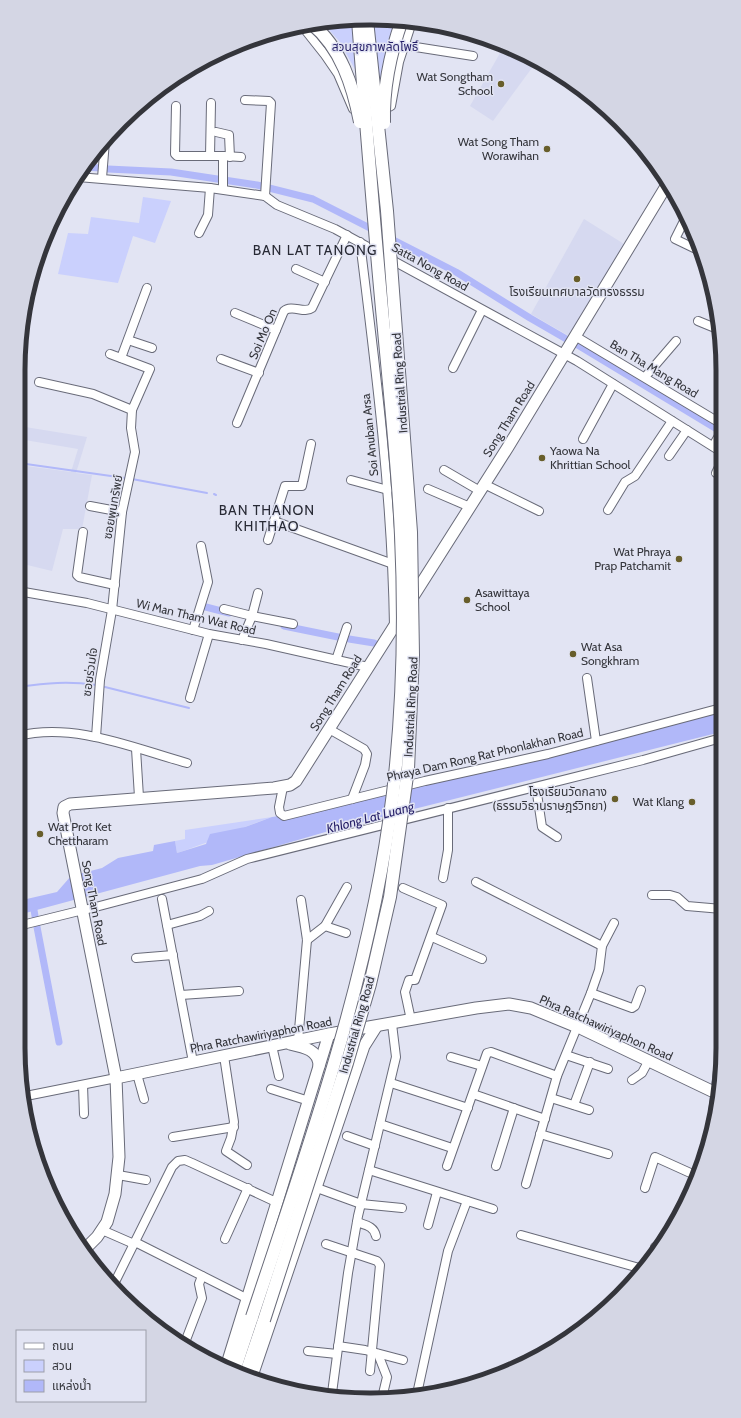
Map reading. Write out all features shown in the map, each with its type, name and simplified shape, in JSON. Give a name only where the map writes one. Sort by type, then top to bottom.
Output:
[{"type":"main road","name":"Industrial Ring Road","points":[[236,1366],[258,1319],[347,1063],[370,984],[390,898],[408,769],[413,655],[413,568],[387,212],[368,25]]},
{"type":"main road","name":"Industrial Ring Road","points":[[247,1370],[258,1319],[350,1013],[368,938],[393,794],[402,662],[401,532],[358,26]]},
{"type":"main road","points":[[387,212],[384,99],[390,59],[400,27]]},
{"type":"main road","points":[[317,29],[329,42],[349,79],[360,121],[373,212]]},
{"type":"main road","name":"Song Tham Road","points":[[116,1078],[63,814],[64,807],[70,804],[140,797],[284,787],[296,781],[470,507],[664,189]]},
{"type":"main road","name":"Phra Ratchawiriyaphon Road","points":[[116,1078],[329,1034],[376,1027],[476,1008],[509,1004],[531,1008],[578,1027],[713,1092]]},
{"type":"main road","name":"Industrial Ring Road","points":[[253,1373],[364,1046],[376,1027]]},
{"type":"main road","name":"Industrial Ring Road","points":[[228,1362],[246,1298],[329,1034]]},
{"type":"main road","points":[[324,1052],[332,1043],[343,1039],[355,1043],[359,1049],[359,1056],[352,1082]]},
{"type":"main road","points":[[287,1043],[309,1049],[316,1054],[319,1060],[319,1067]]},
{"type":"main road","points":[[88,1246],[102,1230],[111,1213],[118,1175],[116,1078]]},
{"type":"street","points":[[306,31],[338,74],[356,113],[366,114],[378,113],[391,106],[403,45],[410,27]]},
{"type":"street","points":[[403,45],[473,56]]},
{"type":"street","points":[[245,100],[269,101],[271,103],[265,194]]},
{"type":"street","points":[[210,156],[211,103]]},
{"type":"street","points":[[176,106],[175,154],[177,156],[241,157]]},
{"type":"street","points":[[216,132],[229,135],[227,157],[223,175],[223,187]]},
{"type":"street","points":[[102,178],[104,151]]},
{"type":"street","name":"Satta Nong Road","points":[[84,177],[210,188],[223,187],[265,194],[277,205],[347,235],[564,354],[716,448]]},
{"type":"street","points":[[199,234],[208,215],[210,188]]},
{"type":"street","points":[[683,224],[675,239],[694,248]]},
{"type":"street","name":"Soi Mo On","points":[[237,423],[286,309],[307,311],[312,308],[347,235]]},
{"type":"street","name":"Soi Anuban Arsa","points":[[360,242],[388,490],[393,564],[394,626]]},
{"type":"street","points":[[296,269],[325,282]]},
{"type":"street","points":[[121,358],[147,288]]},
{"type":"street","points":[[453,368],[482,310]]},
{"type":"street","points":[[235,313],[276,330]]},
{"type":"street","points":[[698,321],[713,327]]},
{"type":"street","name":"Ban Tha Mang Road","points":[[575,336],[716,421]]},
{"type":"street","points":[[128,340],[152,348]]},
{"type":"street","points":[[645,378],[676,341]]},
{"type":"street","name":"ซอยพูนทรัพย์","points":[[110,354],[150,369],[132,410],[132,428],[135,452],[122,512],[112,610]]},
{"type":"street","points":[[221,359],[259,374]]},
{"type":"street","points":[[39,382],[94,394],[132,410]]},
{"type":"street","points":[[583,439],[614,384]]},
{"type":"street","points":[[608,510],[625,482],[635,476],[672,421]]},
{"type":"street","points":[[669,456],[687,430]]},
{"type":"street","points":[[268,540],[285,485],[302,486],[311,444]]},
{"type":"street","points":[[444,470],[539,511]]},
{"type":"street","points":[[351,480],[388,490]]},
{"type":"street","points":[[428,489],[470,507]]},
{"type":"street","points":[[90,506],[122,512]]},
{"type":"street","points":[[274,521],[393,564]]},
{"type":"street","points":[[83,532],[77,575],[79,577],[115,585]]},
{"type":"street","points":[[193,630],[208,582],[201,546]]},
{"type":"street","name":"Wi Man Tham Wat Road","points":[[25,591],[112,610],[209,634],[368,667]]},
{"type":"street","points":[[242,640],[252,616],[258,593]]},
{"type":"street","points":[[224,609],[293,624]]},
{"type":"street","name":"ซอยร่วมใจ","points":[[96,737],[100,680],[112,610]]},
{"type":"street","points":[[336,660],[347,627]]},
{"type":"street","points":[[190,698],[209,634]]},
{"type":"street","points":[[586,678],[596,741]]},
{"type":"street","name":"Phraya Dam Rong Rat Phonlakhan Road","points":[[284,787],[279,807],[280,813],[284,816],[596,741],[716,709]]},
{"type":"street","points":[[329,729],[364,749],[367,754],[365,765],[352,799]]},
{"type":"street","points":[[25,735],[51,731],[96,737],[187,763]]},
{"type":"street","points":[[25,924],[202,879],[247,859],[536,787],[716,739]]},
{"type":"street","points":[[136,749],[140,797]]},
{"type":"street","points":[[536,787],[542,828],[558,837]]},
{"type":"street","points":[[443,878],[448,850],[448,808]]},
{"type":"street","points":[[476,882],[602,946]]},
{"type":"street","points":[[307,940],[325,926],[347,887]]},
{"type":"street","points":[[403,888],[442,905],[432,937],[415,980],[409,980],[406,991],[411,1020]]},
{"type":"street","points":[[652,895],[670,894],[677,897],[687,906],[716,908]]},
{"type":"street","points":[[162,899],[193,1062]]},
{"type":"street","points":[[298,1041],[307,940],[301,900]]},
{"type":"street","points":[[167,924],[200,916],[209,911]]},
{"type":"street","points":[[526,1184],[558,1076],[599,970],[602,946],[614,923]]},
{"type":"street","points":[[325,926],[346,933]]},
{"type":"street","points":[[432,937],[482,959]]},
{"type":"street","points":[[136,958],[173,955]]},
{"type":"street","points":[[591,993],[632,1008],[635,1006],[641,990]]},
{"type":"street","points":[[181,995],[239,991]]},
{"type":"street","points":[[332,1391],[351,1251],[396,1057],[392,1024]]},
{"type":"street","points":[[272,1046],[279,1076]]},
{"type":"street","points":[[447,1166],[452,1148],[488,1052],[558,1076]]},
{"type":"street","points":[[566,1055],[608,1069]]},
{"type":"street","points":[[224,1056],[234,1127],[226,1151],[248,1164]]},
{"type":"street","points":[[451,1056],[482,1066]]},
{"type":"street","points":[[632,1080],[642,1073],[649,1060]]},
{"type":"street","points":[[574,1105],[590,1062]]},
{"type":"street","points":[[137,1074],[144,1099]]},
{"type":"street","points":[[28,1096],[116,1078]]},
{"type":"street","points":[[390,1083],[468,1108]]},
{"type":"street","points":[[83,1085],[84,1114]]},
{"type":"street","points":[[271,1088],[308,1101]]},
{"type":"street","points":[[473,1094],[545,1119]]},
{"type":"street","points":[[551,1098],[589,1110]]},
{"type":"street","points":[[496,1166],[514,1108]]},
{"type":"street","points":[[380,1124],[452,1148]]},
{"type":"street","points":[[173,1137],[234,1127]]},
{"type":"street","points":[[540,1134],[608,1154]]},
{"type":"street","points":[[347,1136],[375,1146]]},
{"type":"street","points":[[645,1188],[655,1157],[692,1174]]},
{"type":"street","points":[[116,1280],[172,1167],[178,1161],[185,1160],[276,1202]]},
{"type":"street","points":[[369,1170],[493,1209]]},
{"type":"street","points":[[118,1175],[146,1180]]},
{"type":"street","points":[[225,1239],[248,1188]]},
{"type":"street","points":[[317,1188],[361,1204],[402,1208]]},
{"type":"street","points":[[428,1225],[437,1192]]},
{"type":"street","points":[[418,1390],[448,1251],[467,1201]]},
{"type":"street","points":[[357,1222],[370,1227],[375,1231],[376,1236]]},
{"type":"street","points":[[102,1230],[135,1243],[246,1298]]},
{"type":"street","points":[[521,1235],[637,1267]]},
{"type":"street","points":[[326,1244],[351,1251],[377,1261],[380,1266],[375,1353],[370,1371]]},
{"type":"street","points":[[186,1339],[202,1298],[199,1284],[202,1276]]},
{"type":"street","points":[[308,1351],[338,1350],[375,1353],[403,1360]]},
{"type":"street","points":[[375,1353],[387,1378],[383,1392]]},
{"type":"shaded area","name":"Wat Songtham School","points":[[501,50],[533,66],[493,121],[470,106]]},
{"type":"shaded area","name":"โรงเรียนเทศบาลวัดทรงธรรม","points":[[584,219],[624,244],[569,336],[531,314]]},
{"type":"shaded area","points":[[25,427],[87,437],[76,473],[92,475],[82,529],[63,529],[52,571],[25,564],[25,466],[71,472],[78,449],[25,440]]},
{"type":"green space","name":"สวนสุขภาพลัดโพธิ์","points":[[370,25],[410,28],[392,93],[359,77],[340,42],[327,28]]},
{"type":"green space","points":[[143,197],[171,201],[155,243],[133,236],[118,283],[58,274],[68,233],[88,234],[91,217],[139,223]]},
{"type":"green space","points":[[272,817],[177,853],[175,841],[185,839],[185,830]]},
{"type":"water","name":"Khlong Lat Luang","points":[[716,711],[716,733],[346,826],[212,865],[200,866],[25,913],[25,899],[57,892],[71,876],[102,868],[118,858],[153,851],[154,845],[175,841],[177,853],[206,844],[210,834],[245,827],[272,817],[313,811]]},
{"type":"waterway","points":[[91,167],[101,168]]},
{"type":"waterway","points":[[108,169],[171,172],[257,185],[313,199],[456,272],[568,340]]},
{"type":"waterway","points":[[576,344],[716,429]]},
{"type":"waterway","points":[[25,464],[125,478]]},
{"type":"waterway","points":[[132,479],[207,493]]},
{"type":"waterway","points":[[202,606],[229,613]]},
{"type":"waterway","points":[[284,626],[338,637]]},
{"type":"waterway","points":[[349,639],[374,643]]},
{"type":"waterway","points":[[25,686],[57,683],[96,685]]},
{"type":"waterway","points":[[105,687],[189,708]]},
{"type":"waterway","points":[[33,904],[35,916]]},
{"type":"waterway","points":[[37,927],[59,1042]]},
{"type":"place","name":"Wat Songtham School","points":[[501,84]]},
{"type":"place","name":"Wat Song Tham Worawihan","points":[[547,149]]},
{"type":"place","name":"โรงเรียนเทศบาลวัดทรงธรรม","points":[[577,279]]},
{"type":"place","name":"Yaowa Na Khrittian School","points":[[542,458]]},
{"type":"place","name":"Wat Phraya Prap Patchamit","points":[[679,559]]},
{"type":"place","name":"Asawittaya School","points":[[467,600]]},
{"type":"place","name":"Wat Asa Songkhram","points":[[573,654]]},
{"type":"place","name":"โรงเรียนวัดกลาง (ธรรมวิธานราษฎร์วิทยา)","points":[[615,799]]},
{"type":"place","name":"Wat Klang","points":[[692,802]]},
{"type":"place","name":"Wat Prot Ket Chettharam","points":[[40,834]]},
{"type":"district","name":"BAN LAT TANONG","points":[[315,250]]},
{"type":"district","name":"BAN THANON KHITHAO","points":[[267,518]]}]
